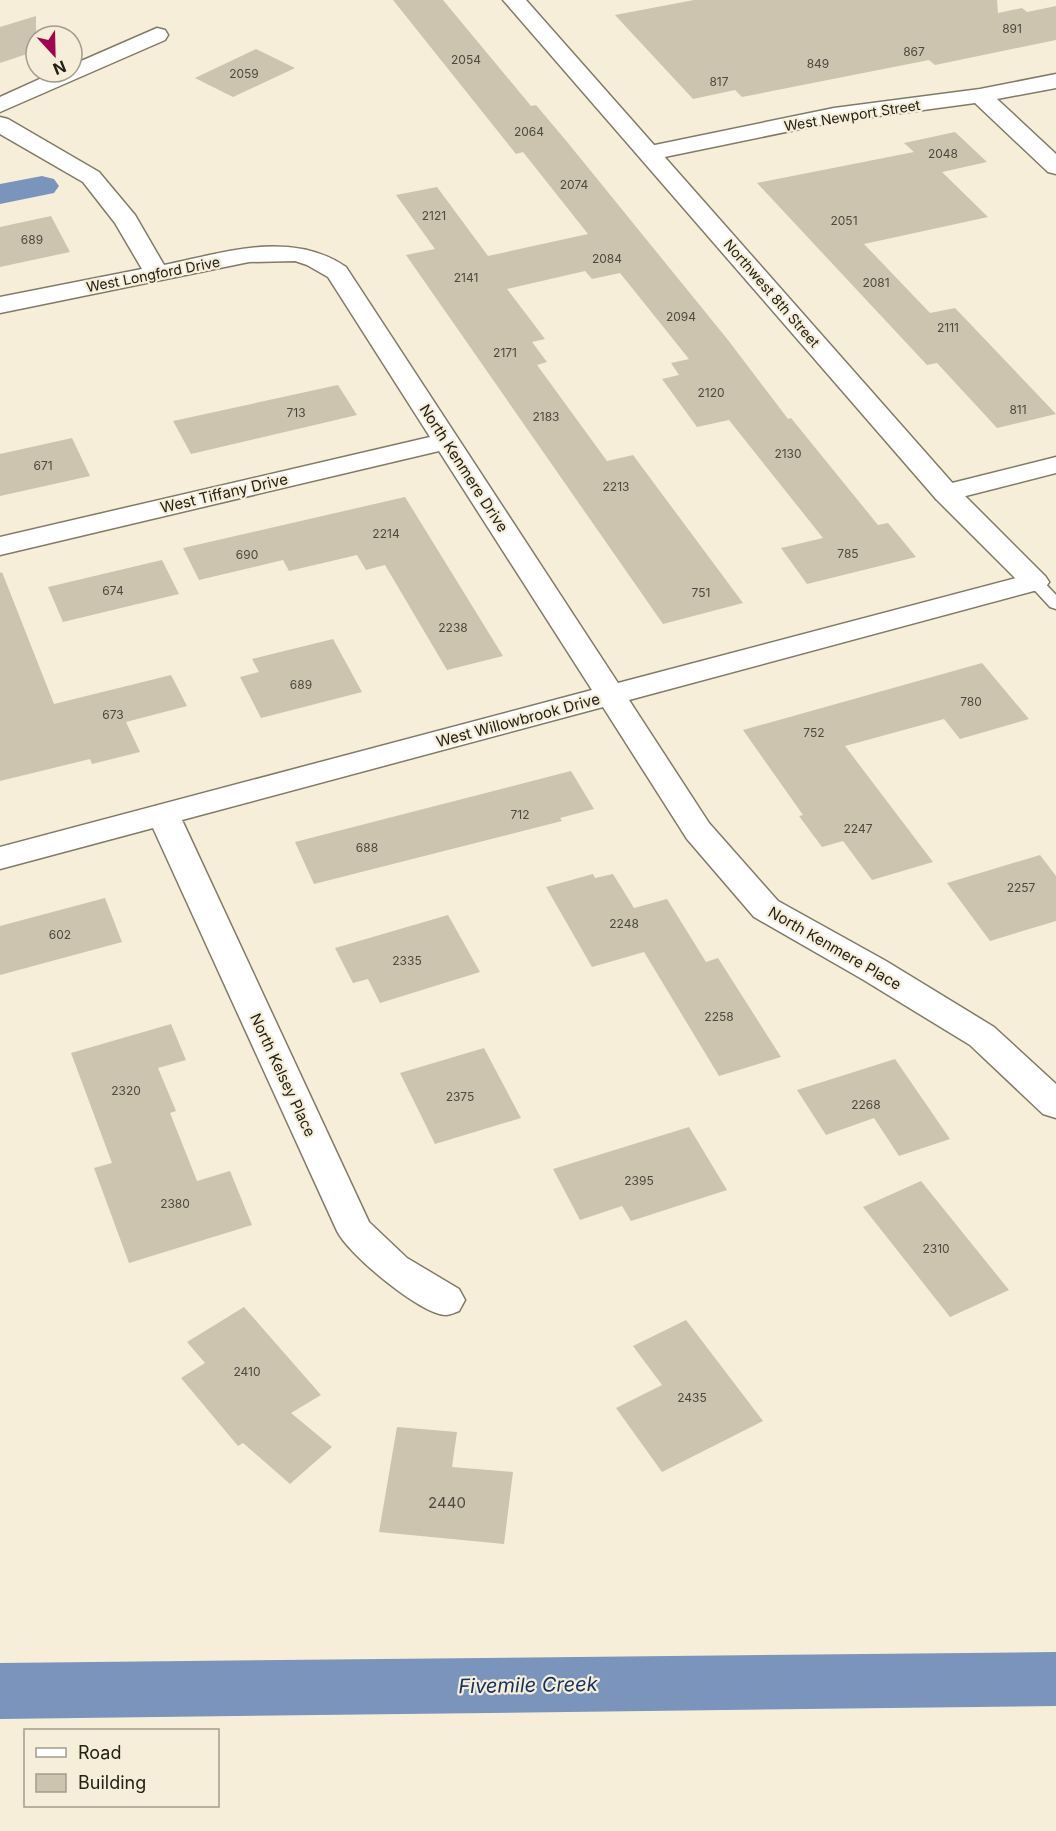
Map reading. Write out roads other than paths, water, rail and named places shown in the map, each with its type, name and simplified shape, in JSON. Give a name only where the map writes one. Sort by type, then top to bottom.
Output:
[{"type":"street","name":"Northwest 8th Street","points":[[518,1],[946,493],[1035,582]]},
{"type":"street","points":[[0,105],[157,35]]},
{"type":"street","name":"West Newport Street","points":[[650,153],[834,115],[980,96],[1056,81]]},
{"type":"street","points":[[980,96],[1056,167]]},
{"type":"street","points":[[0,124],[91,177],[126,220],[157,273]]},
{"type":"street","name":"West Longford Drive","points":[[0,305],[249,255],[279,251],[306,253]]},
{"type":"street","name":"North Kenmere Drive","points":[[306,253],[323,261],[337,272],[609,696]]},
{"type":"street","name":"West Tiffany Drive","points":[[0,546],[447,441]]},
{"type":"street","points":[[946,493],[1056,465]]},
{"type":"street","name":"West Willowbrook Drive","points":[[0,858],[1035,582]]},
{"type":"street","name":"North Kenmere Place","points":[[609,696],[698,831],[766,909],[874,970],[982,1036],[1056,1105]]},
{"type":"street","name":"North Kelsey Place","points":[[163,814],[355,1231],[394,1269],[446,1300]]},
{"type":"lane","points":[[1035,582],[1056,604]]},
{"type":"waterway","points":[[0,194],[42,186]]},
{"type":"waterway","name":"Fivemile Creek","points":[[0,1691],[1056,1679]]}]
